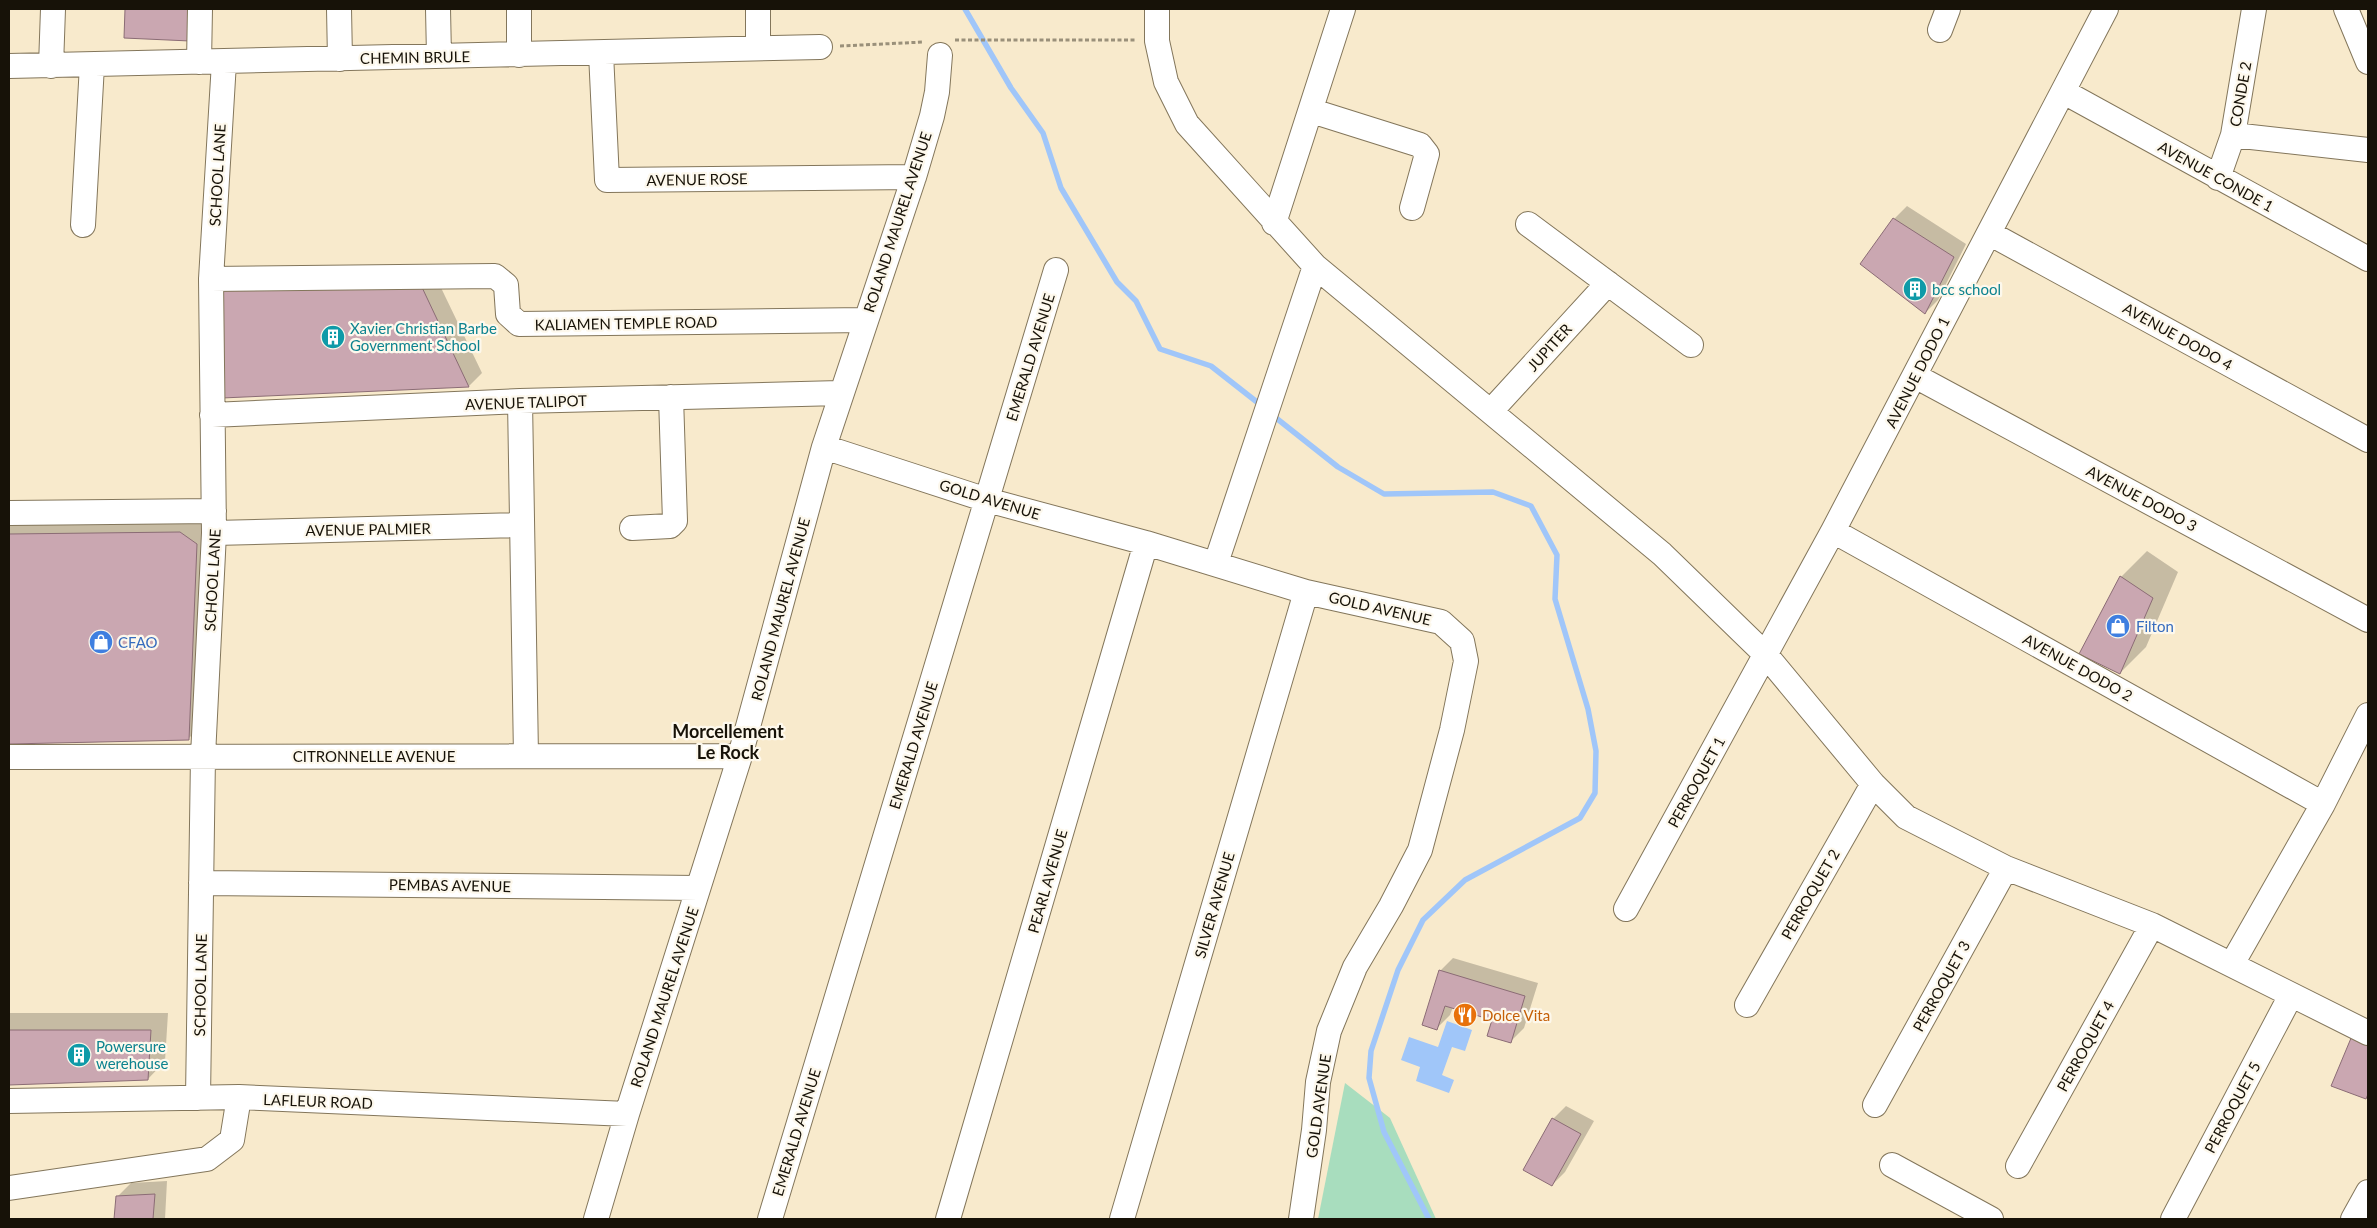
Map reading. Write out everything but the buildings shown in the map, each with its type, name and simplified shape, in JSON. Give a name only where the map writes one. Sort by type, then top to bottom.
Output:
[{"type":"street","points":[[51,66],[53,9]]},
{"type":"street","points":[[199,62],[200,9]]},
{"type":"street","points":[[339,9],[340,59]]},
{"type":"street","points":[[438,9],[439,56]]},
{"type":"street","points":[[519,9],[520,55]]},
{"type":"street","points":[[758,9],[758,48]]},
{"type":"street","points":[[1157,9],[1157,40],[1166,82],[1187,124],[1274,223],[1315,266],[1662,554],[1765,654],[1873,784],[1906,817],[2006,868],[2152,925],[2368,1032]]},
{"type":"street","points":[[1274,223],[1312,111],[1343,9]]},
{"type":"street","name":"AVENUE DODO 1","points":[[1765,654],[1915,376],[2106,9]]},
{"type":"street","name":"CONDE 2","points":[[2218,178],[2233,135],[2254,9]]},
{"type":"street","points":[[2346,9],[2368,62]]},
{"type":"street","name":"ROLAND MAUREL AVENUE","points":[[596,1219],[627,1114],[740,756],[840,393],[914,177],[932,116],[937,92],[942,46]]},
{"type":"street","name":"CHEMIN BRULE","points":[[9,66],[601,54],[820,47]]},
{"type":"street","name":"AVENUE ROSE","points":[[601,54],[607,180],[914,177]]},
{"type":"street","name":"SCHOOL LANE","points":[[198,1098],[203,756],[214,522],[211,279],[224,62]]},
{"type":"street","points":[[83,225],[92,65]]},
{"type":"street","name":"AVENUE CONDE 1","points":[[2064,92],[2368,260]]},
{"type":"street","points":[[1312,111],[1420,145],[1427,154],[1412,208]]},
{"type":"street","points":[[2233,135],[2368,150]]},
{"type":"street","points":[[1528,224],[1691,345]]},
{"type":"street","name":"AVENUE DODO 4","points":[[1989,233],[2368,440]]},
{"type":"street","points":[[1216,563],[1259,439],[1315,266]]},
{"type":"street","name":"EMERALD AVENUE","points":[[770,1219],[1056,270]]},
{"type":"street","name":"KALIAMEN TEMPLE ROAD","points":[[211,279],[495,276],[506,285],[508,314],[519,324],[865,320]]},
{"type":"street","name":"JUPITER","points":[[1490,411],[1608,283]]},
{"type":"street","name":"AVENUE DODO 3","points":[[1915,376],[2368,620]]},
{"type":"street","name":"AVENUE TALIPOT","points":[[212,415],[520,401],[840,393]]},
{"type":"street","points":[[632,528],[670,526],[674,521],[671,397]]},
{"type":"street","points":[[520,401],[526,756]]},
{"type":"street","name":"GOLD AVENUE","points":[[824,446],[987,500],[1216,563],[1306,592],[1442,622],[1462,641],[1466,661],[1452,730],[1420,850],[1391,906],[1355,967],[1329,1031],[1318,1082],[1314,1130],[1300,1219]]},
{"type":"street","name":"AVENUE PALMIER","points":[[9,513],[214,522],[522,525]]},
{"type":"street","name":"AVENUE DODO 2","points":[[1833,531],[2323,804]]},
{"type":"street","name":"PEARL AVENUE","points":[[948,1219],[1146,543]]},
{"type":"street","name":"SILVER AVENUE","points":[[1122,1219],[1306,592]]},
{"type":"street","name":"PERROQUET 1","points":[[1626,910],[1765,654]]},
{"type":"street","points":[[2232,964],[2323,804],[2368,715]]},
{"type":"street","name":"CITRONNELLE AVENUE","points":[[9,757],[740,756]]},
{"type":"street","name":"PERROQUET 2","points":[[1748,1005],[1873,784]]},
{"type":"street","name":"PERROQUET 3","points":[[1875,1105],[2006,868]]},
{"type":"street","name":"PEMBAS AVENUE","points":[[201,883],[698,888]]},
{"type":"street","name":"PERROQUET 4","points":[[2018,1166],[2152,925]]},
{"type":"street","name":"PERROQUET 5","points":[[2173,1219],[2291,995]]},
{"type":"street","points":[[9,1188],[207,1159],[232,1140],[239,1098]]},
{"type":"street","name":"LAFLEUR ROAD","points":[[9,1101],[239,1098],[627,1114]]},
{"type":"street","points":[[1892,1165],[1991,1219]]},
{"type":"street","points":[[2353,1219],[2368,1192]]},
{"type":"path","points":[[820,47],[942,46],[970,39],[1157,40]]},
{"type":"green space","points":[[1345,1083],[1390,1118],[1436,1219],[1318,1219]]},
{"type":"water","points":[[1447,1021],[1472,1030],[1465,1051],[1452,1047],[1442,1075],[1454,1080],[1449,1093],[1416,1081],[1420,1067],[1401,1060],[1409,1037],[1438,1047]]},
{"type":"waterway","points":[[965,9],[1011,88],[1043,133],[1061,188],[1117,282],[1136,301],[1160,349],[1211,366],[1262,406]]},
{"type":"waterway","points":[[1271,414],[1338,467],[1384,494],[1493,492],[1531,506],[1557,555],[1555,599],[1588,709],[1596,751],[1595,793],[1580,818],[1465,880],[1423,920],[1398,970],[1371,1051],[1369,1078],[1384,1132],[1429,1219]]},
{"type":"place","name":"bcc school","points":[[1915,289]]},
{"type":"place","name":"Xavier Christian Barbe Government School","points":[[333,337]]},
{"type":"place","name":"Filton","points":[[2118,626]]},
{"type":"place","name":"CFAO","points":[[101,642]]},
{"type":"place","name":"Dolce Vita","points":[[1465,1015]]},
{"type":"place","name":"Powersure werehouse","points":[[79,1055]]},
{"type":"district","name":"Morcellement Le Rock","points":[[728,741]]}]
